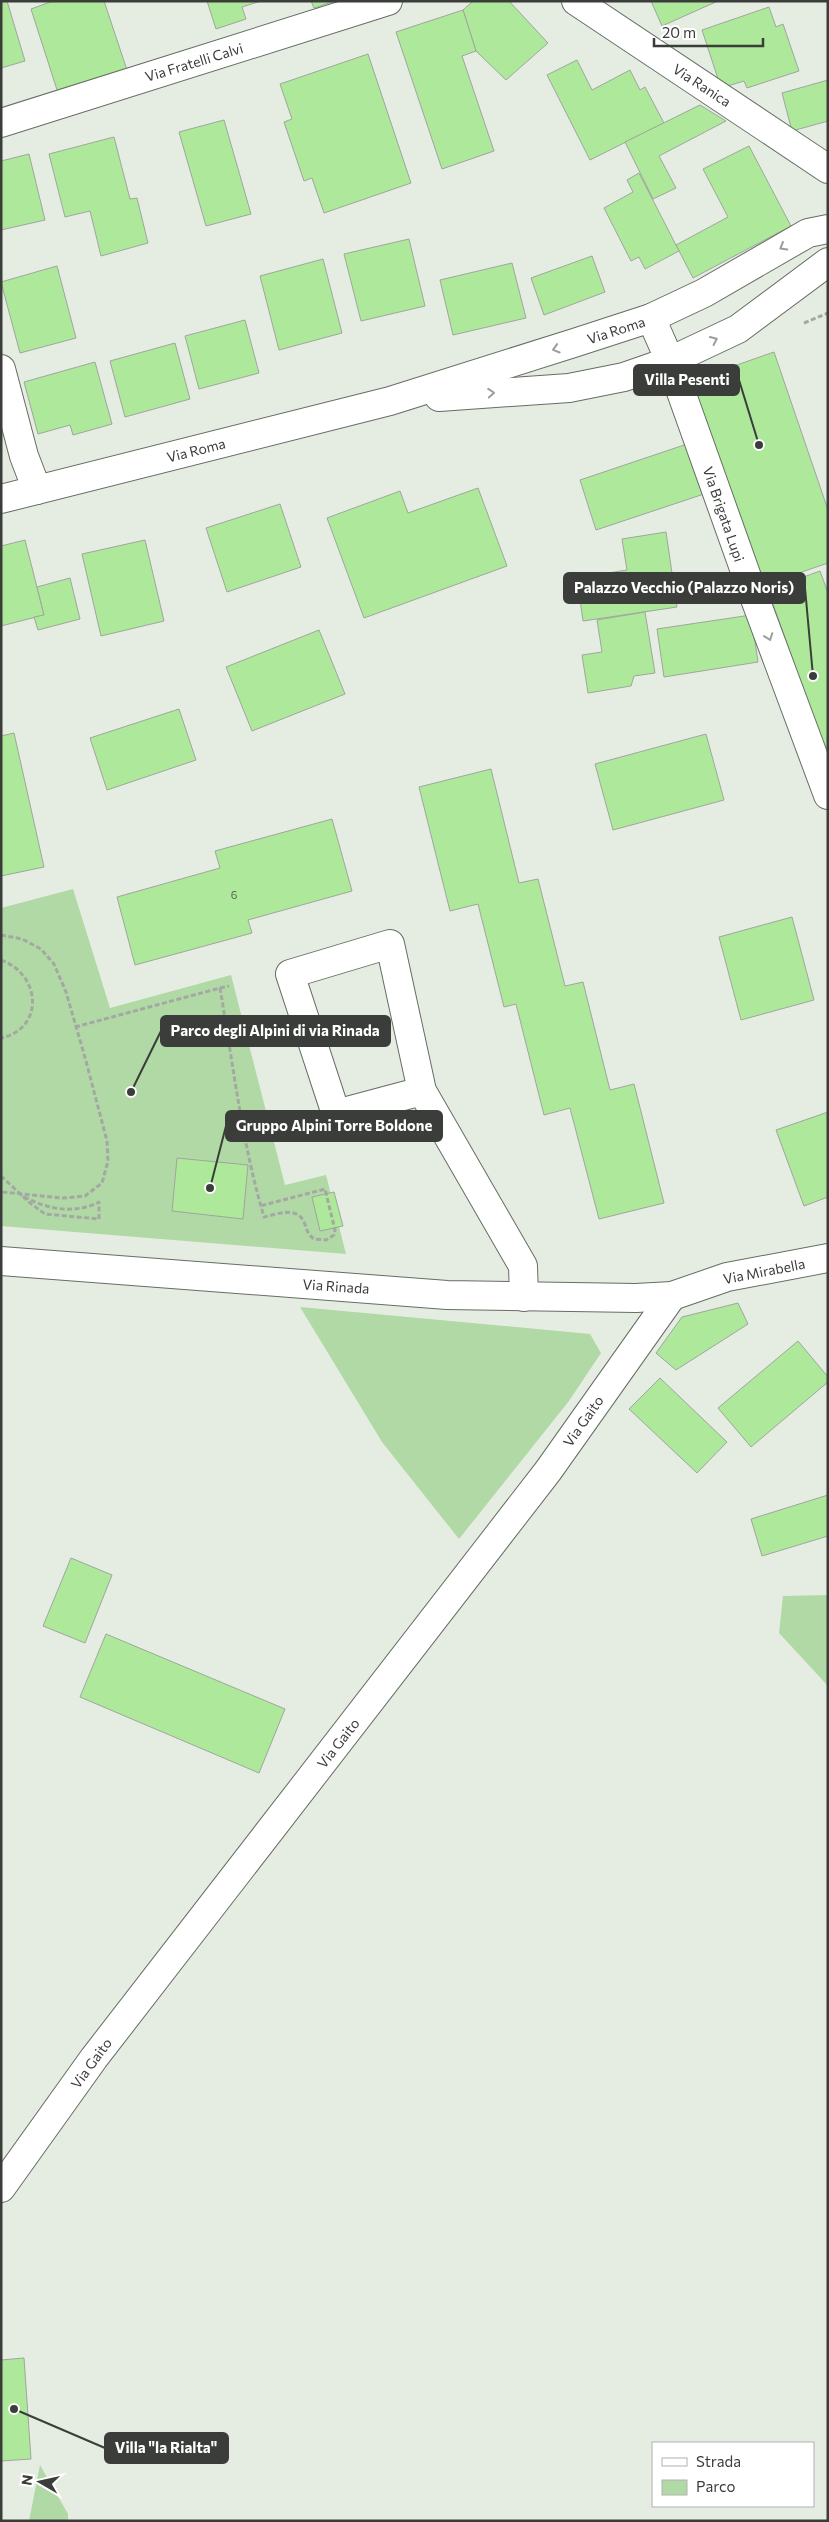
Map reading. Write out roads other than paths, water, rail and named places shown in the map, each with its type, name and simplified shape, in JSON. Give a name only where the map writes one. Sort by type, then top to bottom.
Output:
[{"type":"street","name":"Via Fratelli Calvi","points":[[1,123],[388,1]]},
{"type":"street","name":"Via Ranica","points":[[576,1],[828,170]]},
{"type":"street","name":"Via Roma","points":[[1,499],[390,401],[651,318],[704,293],[808,233],[828,229]]},
{"type":"street","name":"Via Roma","points":[[390,401],[569,388],[624,377],[670,361],[738,329],[828,262]]},
{"type":"street","name":"Via Brigata Lupi","points":[[651,318],[670,361],[752,591],[828,795]]},
{"type":"street","points":[[1,369],[24,456],[37,490]]},
{"type":"street","points":[[422,1091],[336,1114],[290,974],[390,944],[422,1091],[523,1266],[524,1296]]},
{"type":"street","name":"Via Mirabella","points":[[672,1296],[727,1277],[828,1258]]},
{"type":"street","name":"Via Rinada","points":[[1,1261],[447,1295],[636,1298],[672,1296]]},
{"type":"street","name":"Via Gaito","points":[[1,2188],[94,2058],[548,1471],[672,1296]]},
{"type":"place","name":"Villa Pesenti","points":[[759,445]]},
{"type":"place","name":"Palazzo Vecchio (Palazzo Noris)","points":[[813,676]]},
{"type":"place","name":"Parco degli Alpini di via Rinada","points":[[131,1092]]},
{"type":"place","name":"Gruppo Alpini Torre Boldone","points":[[210,1188]]},
{"type":"place","name":"Villa \"la Rialta\"","points":[[14,2409]]}]
